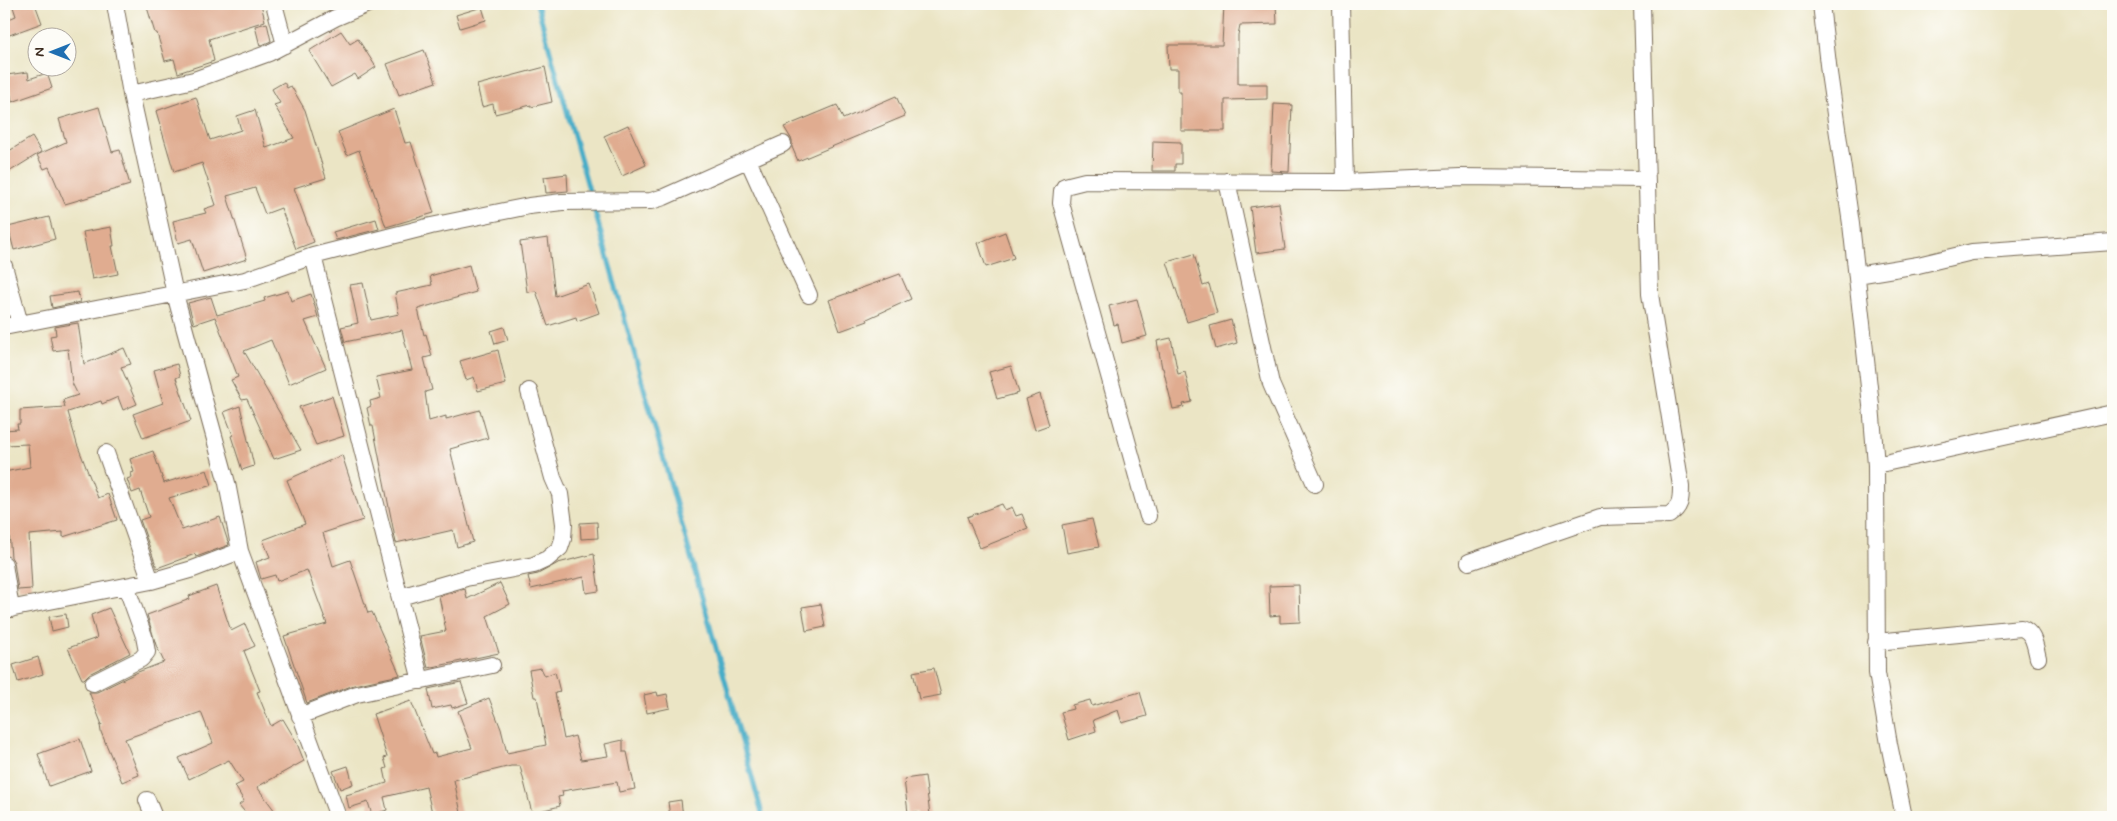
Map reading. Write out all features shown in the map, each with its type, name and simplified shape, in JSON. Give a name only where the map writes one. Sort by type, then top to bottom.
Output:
[{"type":"street","points":[[116,4],[131,94],[175,294],[227,483],[240,551],[338,817]]},
{"type":"street","points":[[274,4],[285,45]]},
{"type":"street","points":[[131,94],[194,80],[285,45],[335,18],[368,4]]},
{"type":"street","points":[[1341,4],[1345,182]]},
{"type":"street","points":[[1469,562],[1600,517],[1669,515],[1678,509],[1681,500],[1681,486],[1650,294],[1642,4]]},
{"type":"street","points":[[1821,4],[1857,275],[1876,465],[1877,673],[1904,817]]},
{"type":"street","points":[[4,266],[12,326],[244,280],[313,256],[431,226],[529,206],[562,202],[651,201],[783,144]]},
{"type":"street","points":[[748,160],[809,295]]},
{"type":"street","points":[[1148,516],[1061,203],[1062,191],[1065,186],[1085,181],[1345,182],[1460,177],[1646,179]]},
{"type":"street","points":[[1226,181],[1271,384],[1315,484]]},
{"type":"street","points":[[1857,275],[1918,265],[1972,252],[2113,242]]},
{"type":"street","points":[[313,256],[421,681]]},
{"type":"street","points":[[400,597],[466,578],[534,565],[547,559],[560,548],[564,524],[560,494],[553,478],[529,391]]},
{"type":"street","points":[[1876,465],[2113,413]]},
{"type":"street","points":[[106,453],[151,581]]},
{"type":"street","points":[[4,564],[7,610],[151,581],[240,551]]},
{"type":"street","points":[[93,683],[141,660],[147,652],[144,636],[126,586]]},
{"type":"street","points":[[1876,642],[2021,628],[2026,630],[2032,637],[2038,658]]},
{"type":"street","points":[[300,716],[357,694],[492,665]]},
{"type":"street","points":[[147,800],[154,817]]},
{"type":"building","points":[[12,4],[35,4],[42,23],[4,37],[4,21],[16,16]]},
{"type":"building","points":[[146,4],[261,4],[265,21],[209,39],[214,61],[178,73],[174,59],[165,61]]},
{"type":"building","points":[[1224,4],[1276,4],[1277,24],[1240,25],[1238,35],[1238,84],[1267,84],[1267,99],[1225,100],[1225,131],[1181,131],[1181,92],[1178,92],[1178,69],[1169,69],[1168,45],[1222,45]]},
{"type":"building","points":[[482,7],[486,20],[460,28],[456,15]]},
{"type":"building","points":[[267,23],[271,41],[260,46],[255,26]]},
{"type":"building","points":[[341,31],[350,44],[358,39],[376,67],[358,79],[355,74],[331,87],[309,51]]},
{"type":"building","points":[[424,50],[436,82],[399,95],[387,64]]},
{"type":"building","points":[[545,67],[552,102],[495,114],[493,104],[482,107],[477,85]]},
{"type":"building","points":[[28,72],[29,79],[49,78],[52,88],[12,102],[7,75]]},
{"type":"building","points":[[284,82],[287,88],[291,86],[305,110],[326,178],[294,188],[314,242],[296,249],[281,208],[265,214],[255,188],[227,196],[247,259],[203,273],[192,239],[178,243],[173,221],[206,213],[204,209],[216,205],[202,163],[174,172],[156,111],[196,97],[210,140],[241,130],[237,116],[255,110],[266,148],[294,138],[274,105],[280,103],[272,89]]},
{"type":"building","points":[[896,96],[905,116],[798,161],[792,147],[792,140],[784,127],[837,105],[843,119]]},
{"type":"building","points":[[1274,104],[1292,105],[1289,172],[1271,171]]},
{"type":"building","points":[[99,107],[112,152],[120,150],[130,185],[65,204],[49,167],[44,169],[37,155],[66,142],[59,119]]},
{"type":"building","points":[[394,109],[405,143],[411,142],[434,213],[386,227],[359,150],[347,155],[338,132]]},
{"type":"building","points":[[628,125],[646,165],[622,176],[604,136]]},
{"type":"building","points":[[32,137],[41,152],[4,175],[4,154]]},
{"type":"building","points":[[1153,141],[1181,142],[1181,164],[1175,164],[1175,171],[1152,171]]},
{"type":"building","points":[[567,174],[568,191],[546,193],[544,177]]},
{"type":"building","points":[[1279,203],[1285,249],[1256,253],[1250,207]]},
{"type":"building","points":[[49,217],[55,239],[14,250],[8,227]]},
{"type":"building","points":[[376,219],[379,229],[336,240],[333,232]]},
{"type":"building","points":[[111,227],[114,246],[112,246],[118,274],[92,279],[83,232]]},
{"type":"building","points":[[1005,232],[1014,258],[986,267],[978,243]]},
{"type":"building","points":[[548,238],[555,296],[589,284],[599,313],[577,321],[576,317],[548,326],[536,291],[527,292],[520,242]]},
{"type":"building","points":[[1194,254],[1203,286],[1209,284],[1217,313],[1187,322],[1167,262]]},
{"type":"building","points":[[469,265],[476,292],[418,309],[424,335],[426,334],[432,356],[424,358],[432,390],[425,392],[429,421],[446,416],[446,419],[480,410],[488,438],[450,449],[473,542],[457,547],[453,530],[396,543],[373,426],[371,426],[367,408],[371,406],[370,401],[381,398],[376,377],[412,370],[402,330],[345,342],[341,327],[358,323],[350,285],[363,283],[371,320],[399,314],[395,293],[432,285],[430,276]]},
{"type":"building","points":[[900,274],[911,299],[867,319],[868,321],[840,331],[829,300]]},
{"type":"building","points":[[288,291],[291,301],[311,294],[318,317],[305,321],[326,368],[289,384],[271,340],[244,351],[301,450],[274,459],[247,399],[242,400],[231,380],[238,377],[215,317],[194,324],[188,303],[211,297],[217,315],[265,301],[264,298]]},
{"type":"building","points":[[78,292],[80,302],[52,308],[50,296]]},
{"type":"building","points":[[1137,299],[1147,336],[1122,343],[1118,324],[1114,325],[1109,306]]},
{"type":"building","points":[[1231,320],[1237,343],[1216,349],[1210,326]]},
{"type":"building","points":[[78,323],[84,364],[124,348],[131,364],[121,367],[137,404],[123,410],[118,397],[102,404],[101,401],[68,412],[77,444],[98,498],[108,494],[117,520],[63,537],[63,532],[29,535],[32,589],[18,590],[14,562],[11,557],[4,472],[30,467],[28,444],[4,445],[4,430],[18,429],[17,424],[20,424],[20,410],[65,407],[63,400],[78,395],[72,383],[68,349],[53,351],[50,336],[56,335],[55,327]]},
{"type":"building","points":[[504,327],[508,340],[495,344],[491,331]]},
{"type":"building","points":[[1171,338],[1178,374],[1185,372],[1192,402],[1183,404],[1184,407],[1173,409],[1157,341]]},
{"type":"building","points":[[498,350],[506,384],[478,391],[474,377],[466,380],[460,361]]},
{"type":"building","points":[[177,364],[180,376],[176,378],[191,421],[143,438],[133,414],[163,403],[154,370]]},
{"type":"building","points":[[1011,366],[1019,393],[997,399],[989,372]]},
{"type":"building","points":[[1040,394],[1049,425],[1035,430],[1026,399]]},
{"type":"building","points":[[332,396],[344,436],[316,445],[299,407]]},
{"type":"building","points":[[240,406],[254,466],[242,470],[231,436],[233,435],[224,412]]},
{"type":"building","points":[[153,451],[164,483],[207,470],[212,485],[169,498],[182,530],[220,517],[229,545],[196,557],[195,554],[157,568],[140,520],[149,517],[140,490],[132,493],[127,479],[132,477],[131,473],[134,472],[130,459]]},
{"type":"building","points":[[342,455],[363,520],[323,533],[333,566],[350,560],[368,613],[372,612],[400,675],[354,685],[307,703],[284,636],[327,624],[307,570],[277,581],[275,575],[261,579],[256,562],[270,557],[263,540],[305,524],[287,480]]},
{"type":"building","points":[[1002,504],[1005,510],[1012,507],[1016,516],[1022,514],[1028,529],[980,548],[967,517]]},
{"type":"building","points":[[1092,519],[1099,547],[1067,553],[1062,525]]},
{"type":"building","points":[[597,522],[598,538],[581,539],[580,523]]},
{"type":"building","points":[[594,554],[599,591],[586,593],[584,577],[531,589],[528,576],[538,574],[558,563]]},
{"type":"building","points":[[500,583],[510,604],[487,616],[499,653],[428,668],[420,636],[446,631],[439,596],[465,589],[467,599]]},
{"type":"building","points":[[1299,585],[1300,622],[1280,623],[1280,615],[1270,616],[1269,586]]},
{"type":"building","points":[[216,586],[231,631],[245,624],[255,646],[244,651],[260,691],[257,692],[271,726],[283,719],[296,741],[304,761],[257,787],[275,811],[266,817],[249,817],[239,805],[244,801],[235,786],[243,782],[229,760],[189,779],[179,758],[213,743],[201,712],[125,739],[139,775],[122,782],[101,732],[100,725],[102,725],[89,692],[97,692],[164,662],[156,645],[147,615],[190,599],[189,596]]},
{"type":"building","points":[[821,604],[825,627],[806,631],[802,607]]},
{"type":"building","points":[[109,608],[130,653],[82,679],[68,648],[97,638],[91,615]]},
{"type":"building","points":[[66,614],[68,627],[52,631],[49,617]]},
{"type":"building","points":[[38,657],[43,674],[18,682],[13,665]]},
{"type":"building","points":[[541,668],[545,676],[555,672],[560,692],[555,693],[564,739],[575,736],[581,760],[608,756],[605,744],[623,740],[623,752],[627,752],[635,789],[619,792],[617,782],[562,791],[563,796],[558,797],[560,806],[532,813],[520,766],[511,766],[454,780],[461,813],[433,817],[426,787],[384,797],[387,810],[372,815],[368,802],[349,808],[346,795],[387,783],[384,769],[387,768],[384,758],[387,757],[373,714],[411,701],[432,754],[435,753],[436,757],[472,748],[458,711],[489,698],[501,729],[507,753],[546,745],[537,697],[534,697],[529,670]]},
{"type":"building","points":[[934,668],[941,695],[919,699],[913,672]]},
{"type":"building","points":[[461,682],[468,703],[452,708],[451,705],[432,709],[428,689]]},
{"type":"building","points":[[657,692],[658,696],[667,694],[670,708],[647,713],[644,695]]},
{"type":"building","points":[[1140,692],[1147,716],[1122,723],[1118,710],[1093,720],[1096,731],[1069,740],[1061,712],[1073,709],[1072,705],[1090,700],[1092,706]]},
{"type":"building","points":[[80,739],[91,771],[49,786],[38,754]]},
{"type":"building","points":[[348,766],[353,784],[340,789],[333,771]]},
{"type":"building","points":[[925,776],[930,815],[917,816],[917,812],[908,813],[904,779]]},
{"type":"building","points":[[681,800],[683,817],[670,817],[668,802]]},
{"type":"waterway","points":[[537,4],[589,190]]},
{"type":"waterway","points":[[595,212],[763,817]]}]
